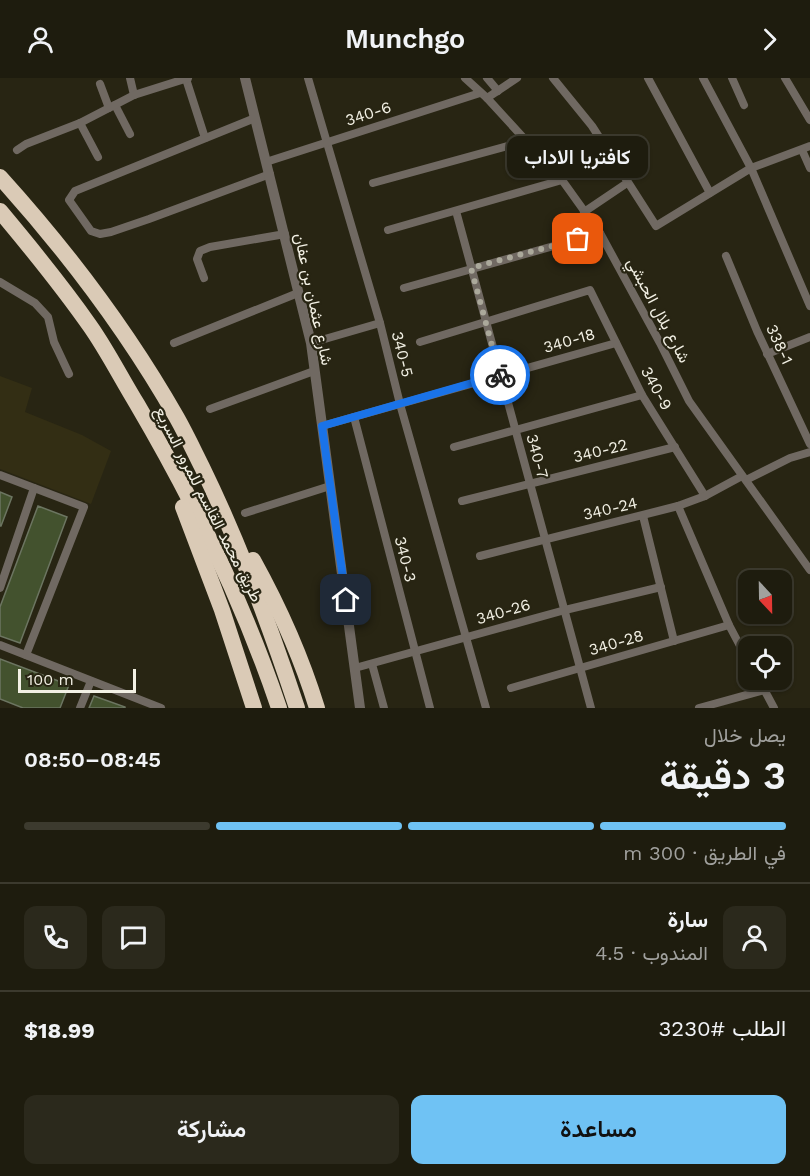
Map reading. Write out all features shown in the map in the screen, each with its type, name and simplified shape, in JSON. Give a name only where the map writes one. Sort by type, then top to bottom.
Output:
[{"type":"highway","name":"طريق محمد القاسم للمرور السريع","points":[[0,177],[45,229],[91,289],[178,419],[243,559],[297,708]]},
{"type":"highway","name":"طريق محمد القاسم للمرور السريع","points":[[0,212],[49,271],[91,327],[167,454],[250,625],[279,708]]},
{"type":"highway","points":[[167,454],[179,496],[222,610],[254,708]]},
{"type":"highway","points":[[216,497],[271,592],[305,671],[317,708]]},
{"type":"street","points":[[130,78],[134,95]]},
{"type":"street","points":[[17,150],[26,144],[80,123],[134,95],[187,78],[205,138]]},
{"type":"street","name":"شارع عثمان بن عفان","points":[[245,78],[311,343],[360,708]]},
{"type":"street","name":"340-5","points":[[308,78],[380,322],[400,404],[486,708]]},
{"type":"street","name":"شارع بلال الحبشي","points":[[465,78],[562,180],[600,233],[689,400],[810,570]]},
{"type":"street","points":[[487,78],[498,91]]},
{"type":"street","name":"340-6","points":[[266,162],[498,91],[518,78]]},
{"type":"street","points":[[553,78],[592,126],[656,226],[751,168],[806,148],[810,168]]},
{"type":"street","points":[[648,78],[710,193]]},
{"type":"street","points":[[703,78],[751,168],[810,306]]},
{"type":"street","points":[[732,78],[744,105]]},
{"type":"street","points":[[785,78],[810,120]]},
{"type":"street","points":[[100,84],[130,134]]},
{"type":"street","points":[[255,117],[75,191],[69,200],[91,231],[100,234],[130,226],[270,174]]},
{"type":"street","points":[[80,123],[98,157]]},
{"type":"street","points":[[373,183],[526,141]]},
{"type":"street","points":[[388,230],[562,180]]},
{"type":"street","points":[[584,212],[627,183]]},
{"type":"street","name":"340-7","points":[[456,211],[591,708]]},
{"type":"street","points":[[404,288],[600,233]]},
{"type":"street","points":[[204,278],[196,259],[200,250],[285,234]]},
{"type":"street","name":"338-1","points":[[726,256],[767,354],[810,444]]},
{"type":"street","points":[[0,282],[35,303],[48,317],[54,342],[69,374]]},
{"type":"street","name":"340-9","points":[[486,323],[590,290],[642,395],[705,496]]},
{"type":"street","points":[[174,343],[298,293]]},
{"type":"street","points":[[311,343],[380,322]]},
{"type":"street","points":[[420,342],[486,323]]},
{"type":"street","points":[[767,354],[810,337]]},
{"type":"street","name":"340-18","points":[[322,426],[616,343]]},
{"type":"street","points":[[210,409],[314,371]]},
{"type":"street","points":[[454,447],[642,395]]},
{"type":"street","name":"340-3","points":[[354,417],[430,708]]},
{"type":"street","name":"340-22","points":[[462,501],[675,447]]},
{"type":"street","name":"340-24","points":[[480,556],[678,506],[790,458],[810,452]]},
{"type":"street","points":[[0,475],[84,507],[26,656]]},
{"type":"street","points":[[245,513],[330,486]]},
{"type":"street","points":[[0,588],[34,488]]},
{"type":"street","points":[[678,506],[738,642]]},
{"type":"street","points":[[643,516],[674,641]]},
{"type":"street","name":"340-26","points":[[355,668],[565,610],[661,587]]},
{"type":"street","name":"340-28","points":[[511,688],[729,625]]},
{"type":"street","points":[[0,645],[148,705],[161,708]]},
{"type":"street","points":[[372,664],[384,708]]},
{"type":"street","points":[[80,708],[91,681]]},
{"type":"street","points":[[699,708],[764,690],[774,708]]},
{"type":"shaded area","points":[[0,376],[32,388],[25,412],[82,435],[111,451],[91,504],[0,469]]},
{"type":"building","points":[[0,492],[12,497],[1,526],[0,526]]},
{"type":"building","points":[[38,506],[67,517],[20,643],[0,636],[0,607]]},
{"type":"building","points":[[0,659],[69,685],[60,708],[23,708],[0,699]]},
{"type":"building","points":[[94,696],[125,707],[125,708],[89,708]]},
{"type":"way so far","points":[[500,375],[471,268],[578,239]]},
{"type":"place","name":"كافتريا الاداب","points":[[578,239]]},
{"type":"route","points":[[346,600],[322,426],[500,375]]}]
